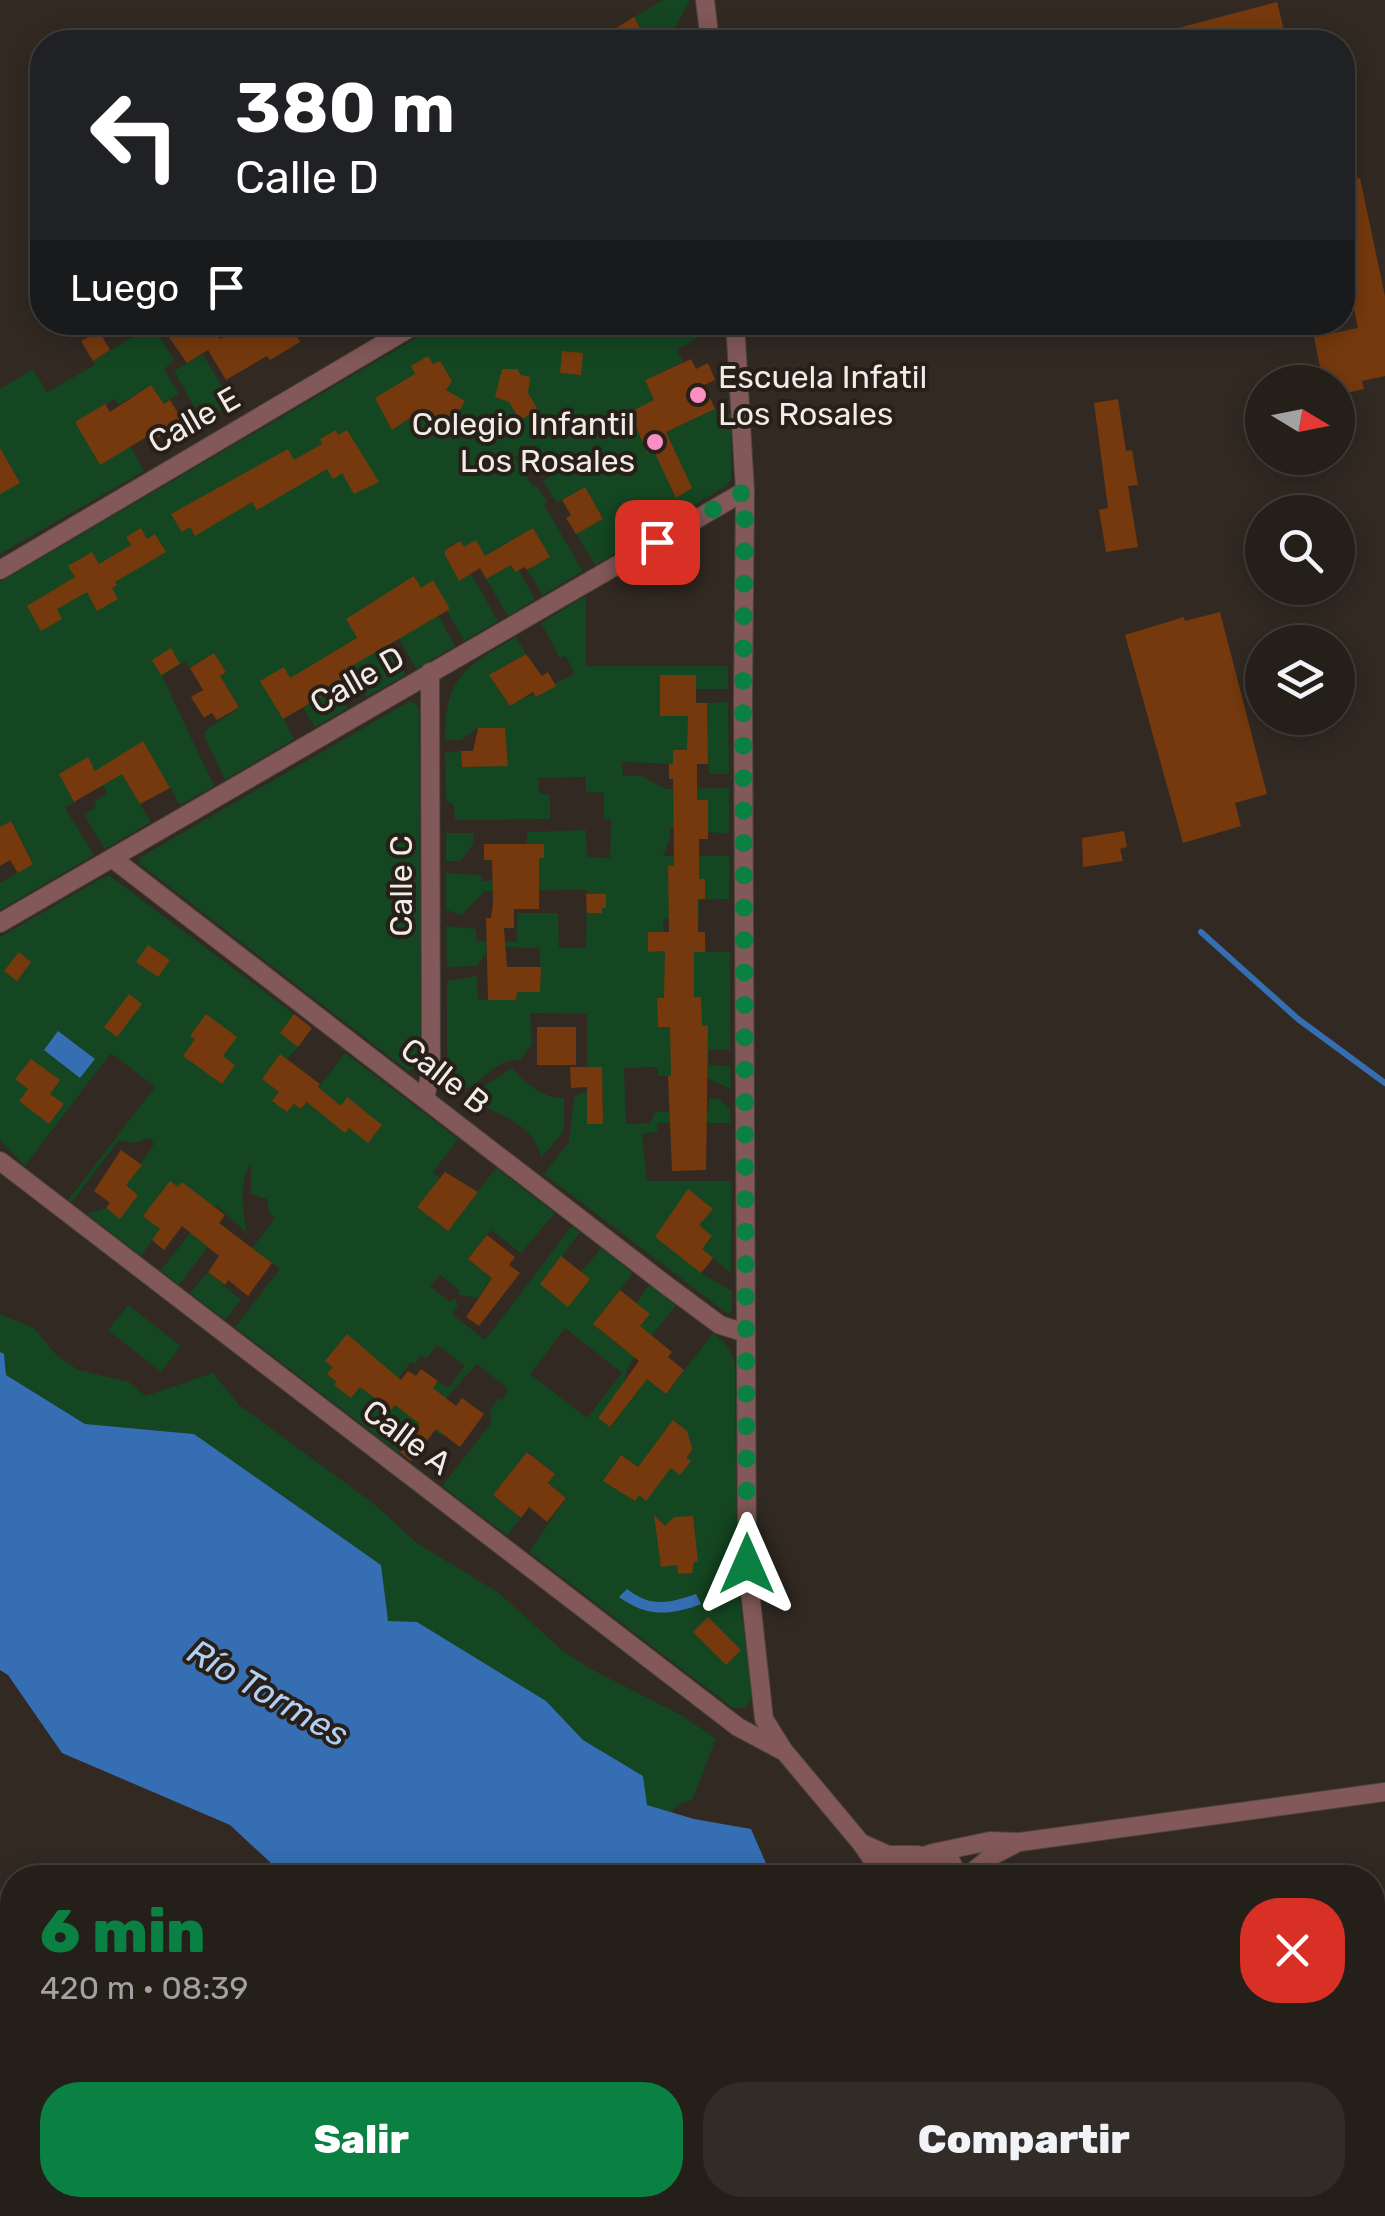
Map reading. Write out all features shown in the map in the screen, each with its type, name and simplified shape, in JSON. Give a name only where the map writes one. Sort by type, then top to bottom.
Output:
[{"type":"street","points":[[705,0],[709,30]]},
{"type":"street","name":"Calle E","points":[[0,570],[398,335]]},
{"type":"street","points":[[736,335],[745,491],[747,1564],[764,1718],[784,1751],[877,1865]]},
{"type":"street","name":"Calle D","points":[[0,923],[745,491]]},
{"type":"street","name":"Calle C","points":[[425,1099],[431,1070],[430,672]]},
{"type":"street","name":"Calle B","points":[[112,858],[706,1315],[720,1325],[746,1333]]},
{"type":"street","name":"Calle A","points":[[0,1161],[723,1716],[784,1751]]},
{"type":"street","points":[[861,1843],[888,1854],[926,1854],[990,1841],[1020,1842],[1385,1792]]},
{"type":"street","points":[[980,1865],[1020,1842]]},
{"type":"street","points":[[907,1865],[926,1854],[953,1865]]},
{"type":"green space","points":[[663,0],[690,0],[674,30],[642,30],[634,17]]},
{"type":"green space","points":[[135,335],[158,335],[174,360],[164,369],[179,393],[164,404],[151,385],[119,405],[115,399],[75,422],[100,464],[130,446],[144,471],[0,554],[0,389],[33,369],[47,392],[95,365],[93,361]]},
{"type":"green space","points":[[422,335],[703,335],[677,350],[683,362],[645,380],[669,431],[715,409],[731,415],[731,480],[726,486],[595,565],[576,534],[603,519],[585,487],[557,503],[543,481],[549,477],[543,467],[537,469],[525,450],[515,457],[533,487],[536,485],[547,501],[544,505],[583,571],[543,595],[527,570],[549,557],[533,528],[501,548],[535,599],[508,616],[486,579],[495,574],[476,541],[464,547],[459,541],[445,549],[459,580],[471,574],[498,621],[464,641],[447,611],[438,615],[455,646],[416,669],[399,639],[388,646],[406,675],[366,697],[355,678],[337,689],[348,708],[315,727],[303,707],[284,719],[294,739],[225,780],[205,739],[205,731],[239,707],[220,676],[226,672],[214,653],[189,668],[186,660],[162,676],[214,786],[180,805],[143,742],[114,760],[151,822],[105,849],[84,815],[96,807],[93,802],[107,793],[88,758],[60,773],[74,802],[65,808],[94,855],[0,910],[0,883],[33,863],[11,821],[0,827],[0,582]]},
{"type":"green space","points":[[203,354],[232,404],[212,416],[205,403],[195,408],[174,371]]},
{"type":"green space","points":[[586,596],[586,666],[728,666],[728,689],[696,689],[695,675],[661,676],[707,715],[707,703],[728,702],[729,774],[709,774],[707,740],[687,750],[673,750],[673,764],[622,762],[623,776],[642,776],[665,789],[729,788],[729,834],[670,828],[663,856],[729,856],[729,899],[699,900],[699,918],[663,919],[664,932],[705,932],[706,952],[730,952],[730,1050],[709,1050],[708,1065],[730,1066],[731,1089],[701,1075],[658,1076],[658,1067],[624,1068],[626,1124],[650,1123],[655,1112],[708,1111],[709,1098],[719,1099],[730,1109],[731,1123],[657,1123],[657,1132],[642,1134],[647,1181],[731,1181],[731,1273],[713,1258],[701,1273],[732,1291],[732,1311],[728,1314],[544,1174],[569,1142],[574,1097],[587,1091],[603,1123],[602,1068],[587,1067],[587,1014],[530,1013],[532,1044],[521,1060],[501,1064],[468,1088],[447,1092],[447,981],[477,976],[478,1000],[516,1000],[517,992],[540,992],[540,948],[490,947],[477,966],[447,967],[446,926],[476,929],[476,941],[517,942],[517,913],[558,913],[559,948],[586,948],[587,890],[485,891],[462,915],[446,910],[446,873],[481,875],[482,881],[534,879],[539,858],[544,858],[544,844],[527,844],[527,832],[586,830],[587,857],[610,858],[611,819],[604,819],[604,793],[586,792],[586,777],[538,778],[539,794],[550,794],[550,819],[455,820],[454,805],[446,801],[445,753],[461,751],[462,767],[508,765],[504,728],[478,728],[461,740],[445,740],[449,701],[454,687],[471,666],[516,637],[526,654],[495,672],[497,676],[492,680],[510,705],[574,674],[566,656],[560,658],[541,623]]},
{"type":"green space","points":[[410,701],[419,711],[421,1061],[418,1068],[408,1071],[140,864],[139,858]]},
{"type":"green space","points":[[446,833],[474,833],[473,845],[460,861],[446,861]]},
{"type":"green space","points":[[110,876],[294,1014],[281,1033],[298,1047],[287,1059],[280,1055],[262,1079],[279,1092],[273,1101],[286,1112],[294,1104],[302,1109],[345,1053],[458,1139],[433,1172],[440,1179],[418,1207],[447,1231],[496,1168],[555,1213],[521,1253],[491,1230],[468,1259],[492,1278],[478,1298],[458,1295],[460,1291],[440,1275],[430,1286],[450,1302],[454,1298],[458,1305],[452,1314],[485,1340],[572,1226],[580,1232],[562,1256],[581,1272],[601,1248],[633,1273],[593,1324],[622,1348],[649,1315],[636,1303],[649,1285],[676,1305],[628,1366],[621,1394],[618,1392],[599,1418],[611,1427],[630,1401],[634,1369],[666,1394],[713,1333],[728,1347],[735,1366],[737,1580],[753,1694],[746,1708],[733,1708],[529,1552],[566,1498],[548,1483],[555,1474],[528,1452],[493,1495],[521,1518],[507,1535],[442,1486],[492,1422],[489,1412],[499,1398],[503,1400],[508,1389],[477,1364],[446,1398],[446,1433],[442,1436],[434,1431],[428,1439],[416,1430],[399,1453],[235,1327],[280,1269],[252,1248],[275,1218],[269,1213],[267,1199],[251,1194],[251,1164],[243,1188],[247,1233],[216,1205],[192,1234],[208,1247],[179,1285],[161,1270],[200,1220],[185,1222],[164,1250],[152,1240],[141,1256],[87,1214],[106,1208],[119,1218],[138,1195],[126,1185],[154,1144],[150,1138],[133,1143],[119,1140],[72,1202],[68,1200],[155,1087],[115,1056],[110,1054],[25,1166],[0,1140],[0,937]],"holes":[[[565,1328],[622,1373],[587,1418],[530,1374]],[[437,1345],[465,1366],[448,1388],[438,1381],[411,1417],[395,1405],[380,1401],[411,1362],[415,1364],[421,1355],[426,1359]]]},
{"type":"green space","points":[[512,1068],[535,1089],[564,1098],[564,1131],[541,1158],[522,1127],[467,1097]]},
{"type":"green space","points":[[208,1272],[241,1300],[225,1320],[190,1293]]},
{"type":"green space","points":[[128,1305],[181,1346],[161,1372],[108,1330]]},
{"type":"green space","points":[[0,1314],[34,1328],[58,1357],[79,1370],[129,1382],[145,1396],[213,1373],[239,1405],[373,1503],[417,1543],[499,1593],[562,1650],[681,1715],[716,1739],[692,1800],[671,1812],[646,1805],[643,1776],[583,1740],[546,1701],[388,1622],[380,1565],[194,1434],[85,1424],[6,1375],[4,1355],[0,1352]]},
{"type":"water","points":[[58,1031],[95,1059],[80,1078],[44,1050]]},
{"type":"water","name":"Río Tormes","points":[[0,1352],[4,1354],[6,1375],[85,1424],[194,1434],[381,1565],[388,1621],[417,1622],[546,1701],[583,1740],[643,1776],[647,1805],[694,1819],[751,1829],[767,1865],[273,1865],[230,1825],[62,1753],[8,1675],[0,1670]]},
{"type":"water","points":[[627,1589],[644,1599],[660,1602],[696,1594],[701,1604],[679,1611],[649,1611],[619,1597]]},
{"type":"building","points":[[1277,2],[1284,30],[1171,30]]},
{"type":"building","points":[[634,17],[641,30],[613,30]]},
{"type":"building","points":[[1360,178],[1385,296],[1385,376],[1362,381],[1364,389],[1355,391],[1355,365],[1320,365],[1314,337],[1355,335],[1355,179]]},
{"type":"building","points":[[101,335],[110,350],[93,361],[81,341]]},
{"type":"building","points":[[167,335],[217,335],[220,339],[227,335],[296,335],[300,342],[226,380],[208,350],[187,363]]},
{"type":"building","points":[[562,351],[583,353],[581,375],[560,373]]},
{"type":"building","points":[[428,356],[433,364],[440,361],[452,381],[446,390],[465,401],[449,429],[417,413],[392,430],[375,398],[415,374],[411,366]]},
{"type":"building","points":[[691,359],[696,369],[708,363],[715,380],[704,385],[715,409],[666,432],[692,488],[676,498],[654,451],[647,453],[630,412],[654,400],[645,380]]},
{"type":"building","points":[[502,369],[517,369],[521,375],[530,377],[528,393],[538,410],[520,420],[509,402],[495,397]]},
{"type":"building","points":[[151,385],[164,404],[170,400],[183,421],[152,442],[148,436],[100,465],[75,422],[105,404],[110,412]]},
{"type":"building","points":[[1118,399],[1126,451],[1132,450],[1138,485],[1128,486],[1138,547],[1106,552],[1099,510],[1108,508],[1094,403]]},
{"type":"building","points":[[336,430],[338,435],[347,430],[379,482],[354,494],[342,473],[333,479],[327,469],[257,510],[252,502],[195,536],[190,527],[182,532],[171,514],[288,449],[294,460],[322,444],[320,439]]},
{"type":"building","points":[[0,448],[20,483],[0,494]]},
{"type":"building","points":[[585,487],[603,519],[576,534],[566,518],[571,515],[562,500]]},
{"type":"building","points":[[141,528],[147,539],[155,534],[166,552],[115,582],[117,585],[112,588],[118,599],[97,611],[87,592],[57,609],[62,619],[41,631],[27,606],[75,577],[68,566],[92,552],[99,564],[131,545],[126,537]]},
{"type":"building","points":[[533,528],[550,557],[527,570],[525,567],[515,572],[511,565],[486,579],[480,568],[459,581],[445,555],[445,550],[460,541],[464,547],[476,540],[485,556]]},
{"type":"building","points":[[414,576],[421,588],[433,580],[450,609],[350,667],[355,677],[283,719],[260,681],[284,667],[290,678],[357,638],[346,619]]},
{"type":"building","points":[[1220,612],[1245,709],[1245,735],[1252,735],[1267,794],[1235,803],[1241,826],[1183,843],[1125,635],[1184,617],[1185,621]]},
{"type":"building","points":[[171,648],[180,664],[161,675],[152,660]]},
{"type":"building","points":[[214,653],[226,672],[220,676],[239,707],[217,720],[212,713],[204,718],[191,697],[203,690],[190,668]]},
{"type":"building","points":[[526,654],[542,676],[548,672],[556,686],[536,697],[533,692],[510,706],[489,675]]},
{"type":"building","points":[[660,675],[696,675],[696,703],[707,703],[708,764],[697,764],[697,800],[708,800],[708,839],[699,839],[699,879],[705,879],[705,899],[698,899],[698,932],[705,932],[705,952],[694,952],[694,997],[701,997],[702,1026],[708,1025],[706,1170],[672,1171],[670,1027],[658,1027],[657,998],[664,998],[665,951],[648,952],[648,932],[669,932],[668,866],[674,866],[673,779],[669,779],[669,764],[673,764],[673,750],[687,750],[688,716],[660,716]]},
{"type":"building","points":[[478,728],[505,728],[508,766],[462,767],[461,751],[473,751]]},
{"type":"building","points":[[143,741],[170,788],[140,804],[122,774],[74,802],[59,774],[88,757],[95,771]]},
{"type":"building","points":[[11,821],[33,864],[18,873],[10,860],[0,866],[0,827]]},
{"type":"building","points":[[1124,831],[1127,847],[1120,849],[1123,861],[1083,867],[1082,838]]},
{"type":"building","points":[[484,844],[544,844],[544,858],[539,858],[539,909],[514,909],[514,928],[504,928],[507,967],[541,967],[540,992],[517,992],[516,1000],[488,1000],[486,918],[491,918],[493,903],[492,860],[484,860]]},
{"type":"building","points":[[586,894],[606,894],[602,913],[587,913]]},
{"type":"building","points":[[148,945],[170,960],[158,977],[136,962]]},
{"type":"building","points":[[19,952],[31,962],[17,981],[4,971]]},
{"type":"building","points":[[129,994],[142,1004],[117,1037],[104,1027]]},
{"type":"building","points":[[206,1014],[237,1037],[223,1056],[235,1065],[222,1084],[183,1056],[195,1039],[190,1036]]},
{"type":"building","points":[[294,1014],[312,1028],[298,1047],[280,1033]]},
{"type":"building","points":[[537,1027],[576,1027],[576,1065],[537,1065]]},
{"type":"building","points":[[280,1054],[320,1084],[318,1087],[341,1106],[347,1097],[382,1125],[368,1143],[349,1128],[345,1133],[307,1102],[301,1109],[294,1104],[287,1112],[272,1101],[279,1092],[262,1079]]},
{"type":"building","points":[[31,1059],[60,1080],[50,1094],[64,1104],[49,1124],[19,1101],[28,1089],[15,1079]]},
{"type":"building","points":[[570,1067],[602,1067],[603,1124],[587,1124],[587,1087],[571,1088]]},
{"type":"building","points":[[121,1150],[142,1165],[126,1185],[138,1195],[120,1219],[106,1208],[110,1203],[94,1191]]},
{"type":"building","points":[[445,1172],[478,1192],[448,1231],[417,1207]]},
{"type":"building","points":[[170,1181],[178,1187],[182,1182],[225,1215],[219,1223],[272,1263],[248,1296],[228,1280],[225,1285],[208,1272],[219,1256],[182,1226],[164,1250],[152,1240],[160,1229],[143,1216]]},
{"type":"building","points":[[688,1189],[713,1209],[699,1225],[712,1236],[702,1249],[713,1258],[701,1273],[655,1237]]},
{"type":"building","points":[[487,1235],[515,1257],[509,1265],[520,1273],[479,1326],[466,1317],[492,1278],[468,1259]]},
{"type":"building","points":[[561,1256],[590,1279],[568,1307],[540,1284]]},
{"type":"building","points":[[620,1290],[650,1314],[640,1326],[672,1352],[668,1357],[684,1370],[666,1394],[647,1379],[610,1427],[598,1418],[639,1361],[593,1324]]},
{"type":"building","points":[[347,1334],[401,1380],[408,1371],[416,1376],[421,1369],[438,1381],[433,1388],[456,1406],[462,1398],[484,1414],[460,1447],[436,1429],[411,1461],[400,1452],[420,1424],[395,1405],[391,1410],[360,1387],[351,1398],[327,1374],[333,1367],[325,1361]]},
{"type":"building","points":[[673,1420],[687,1431],[692,1450],[686,1458],[691,1461],[680,1475],[671,1468],[646,1501],[639,1495],[635,1501],[603,1481],[621,1455],[638,1467]]},
{"type":"building","points":[[527,1452],[555,1474],[548,1483],[566,1498],[547,1522],[529,1507],[521,1518],[493,1495]]},
{"type":"building","points":[[654,1515],[665,1526],[674,1517],[693,1516],[698,1561],[694,1562],[692,1573],[678,1574],[677,1565],[661,1567]]},
{"type":"building","points":[[708,1617],[741,1650],[726,1665],[693,1632]]},
{"type":"waterway","points":[[1201,932],[1298,1019],[1385,1083]]},
{"type":"place","name":"Escuela Infatil Los Rosales","points":[[698,395]]},
{"type":"place","name":"Colegio Infantil Los Rosales","points":[[655,442]]},
{"type":"route","points":[[657,542],[745,491],[747,1564]]}]
